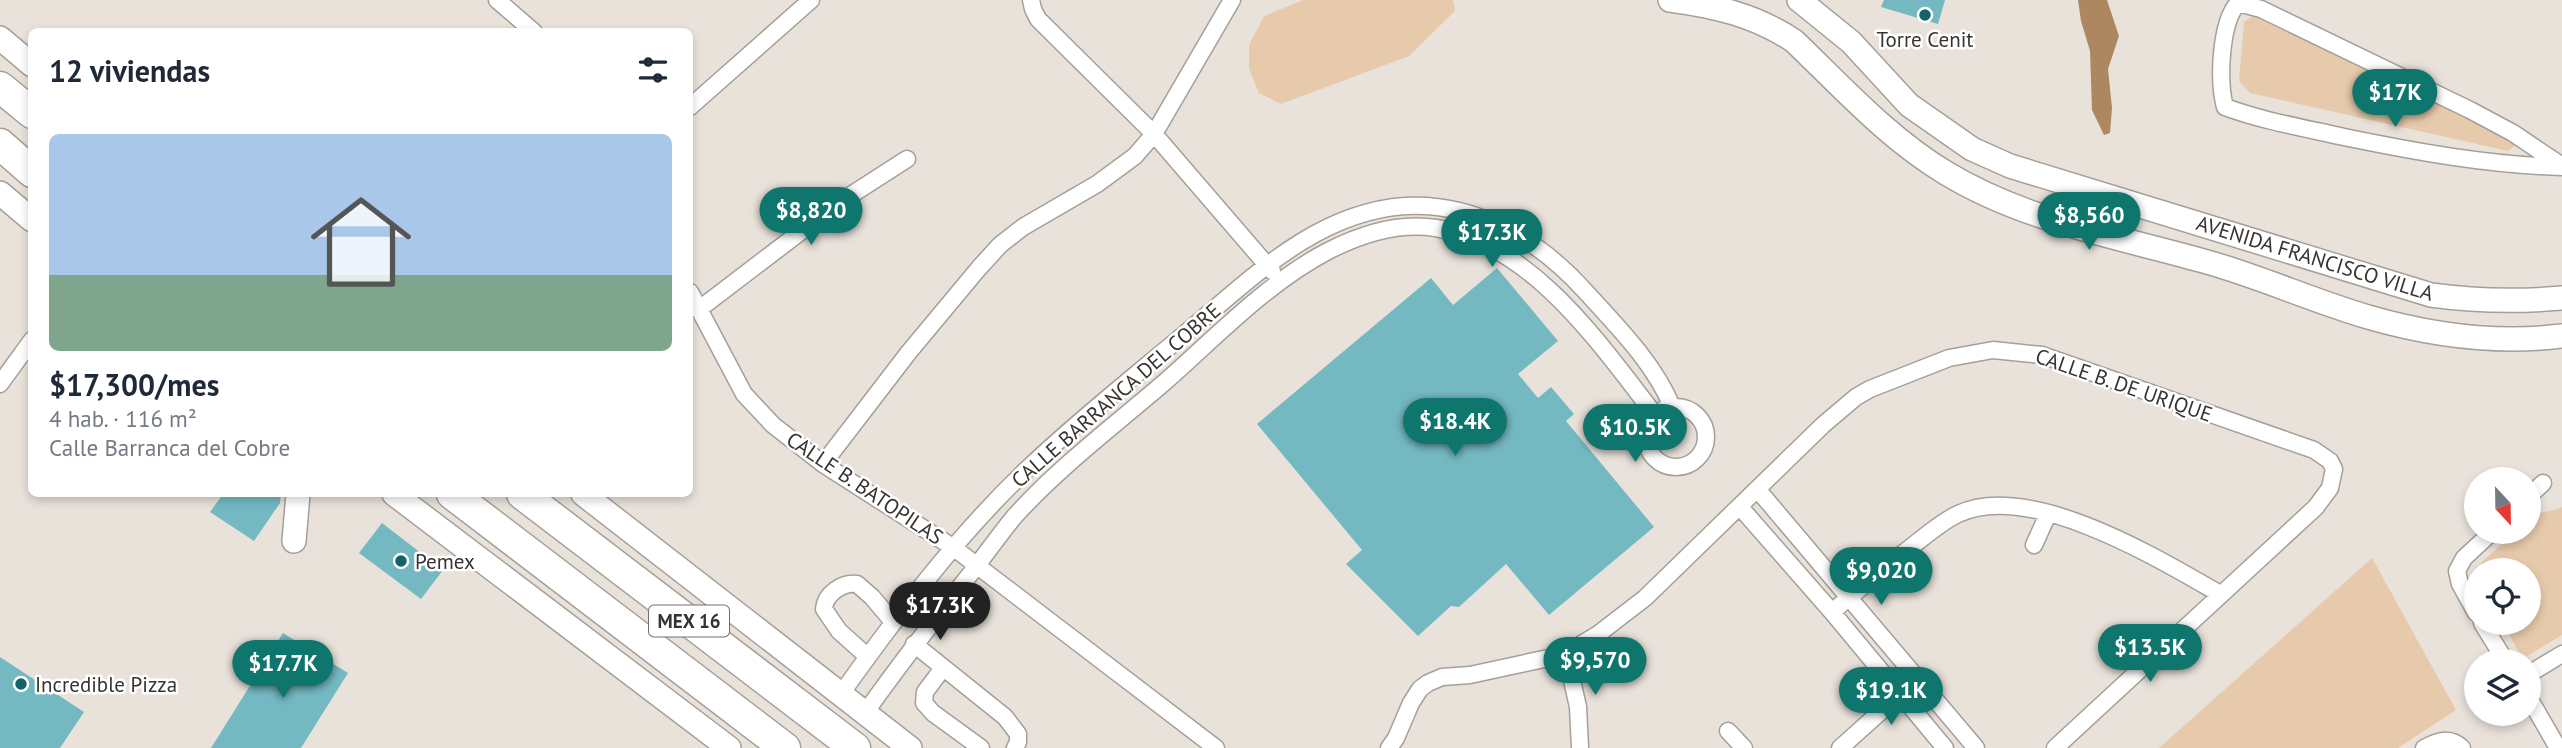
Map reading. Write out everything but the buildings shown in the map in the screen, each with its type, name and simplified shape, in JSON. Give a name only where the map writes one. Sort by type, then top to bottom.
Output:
[{"type":"highway","points":[[0,87],[28,110]]},
{"type":"highway","points":[[0,144],[28,168]]},
{"type":"highway","name":"MEX 16","points":[[456,497],[785,748]]},
{"type":"highway","name":"MEX 16","points":[[526,497],[855,748]]},
{"type":"main road","name":"AVENIDA FRANCISCO VILLA","points":[[1670,0],[1721,8],[1776,29],[1794,41],[1915,154],[1956,179],[2006,204],[2057,221],[2210,263],[2367,317],[2412,328],[2448,335],[2501,338],[2562,336]]},
{"type":"main road","name":"AVENIDA FRANCISCO VILLA","points":[[1799,0],[1851,41],[1909,105],[1972,149],[2010,166],[2431,295],[2476,301],[2562,298]]},
{"type":"main road","points":[[0,38],[28,62]]},
{"type":"main road","points":[[0,193],[28,217]]},
{"type":"main road","points":[[294,541],[298,497]]},
{"type":"main road","points":[[398,497],[729,748]]},
{"type":"main road","points":[[587,497],[910,748]]},
{"type":"street","points":[[497,0],[529,28]]},
{"type":"street","points":[[693,104],[811,0]]},
{"type":"street","points":[[1031,0],[1038,19],[1154,134],[1280,281]]},
{"type":"street","points":[[823,464],[918,342],[1000,246],[1023,228],[1118,170],[1135,156],[1154,134],[1232,0]]},
{"type":"street","points":[[2238,3],[2262,9],[2470,110],[2513,133],[2562,167],[2510,166],[2427,155],[2298,127],[2225,107],[2221,81],[2230,13],[2238,3]]},
{"type":"street","points":[[698,310],[837,204],[907,159]]},
{"type":"street","name":"CALLE BARRANCA DEL COBRE","points":[[841,694],[893,622],[1011,485],[1058,440],[1267,265],[1324,228],[1382,210],[1425,206],[1468,213],[1503,227],[1556,261],[1620,329],[1657,378],[1672,407]]},
{"type":"street","points":[[1382,210],[1387,229]]},
{"type":"street","name":"CALLE BARRANCA DEL COBRE","points":[[864,713],[914,644],[1016,516],[1075,458],[1280,281],[1330,250],[1387,229],[1409,226],[1458,233],[1478,241],[1519,263],[1539,279],[1615,363],[1655,415]]},
{"type":"street","name":"CALLE B. BATOPILAS","points":[[693,299],[744,394],[774,425],[823,464],[954,548],[1216,748]]},
{"type":"street","points":[[0,384],[28,346]]},
{"type":"street","name":"CALLE B. DE URIQUE","points":[[1389,748],[1411,703],[1420,689],[1428,683],[1442,677],[1470,675],[1566,653],[1597,635],[1645,598],[1823,425],[1870,389],[1949,358],[2004,350],[2042,355],[2314,450],[2330,461],[2334,469],[2330,488],[2316,507],[2055,748]]},
{"type":"street","points":[[1672,407],[1689,409],[1702,420],[1705,428],[1706,445],[1702,453],[1689,464],[1672,467],[1664,465],[1652,456],[1646,437],[1655,415],[1672,407]]},
{"type":"street","points":[[1058,440],[1075,458]]},
{"type":"street","points":[[1758,490],[1976,748]]},
{"type":"street","points":[[1832,612],[1928,534],[1957,514],[1993,505],[2020,506],[2100,531],[2150,554],[2220,594]]},
{"type":"street","points":[[1740,507],[1945,748]]},
{"type":"street","points":[[2034,545],[2048,514]]},
{"type":"street","points":[[2464,591],[2457,571],[2464,558],[2479,544]]},
{"type":"street","points":[[867,657],[830,620],[823,606],[827,598],[843,586],[856,584],[872,597],[893,622]]},
{"type":"street","points":[[914,644],[1005,717],[1014,727],[1018,742],[1016,748]]},
{"type":"street","points":[[1566,653],[1578,707],[1580,748]]},
{"type":"street","points":[[2541,667],[2562,654]]},
{"type":"street","points":[[943,668],[925,692],[924,703],[933,713],[981,748]]},
{"type":"street","points":[[1840,748],[1917,679]]},
{"type":"street","points":[[2541,719],[2558,748]]},
{"type":"street","points":[[1728,731],[1744,748]]},
{"type":"street","points":[[2424,748],[2442,741],[2457,745]]},
{"type":"shaded area","points":[[1303,0],[1453,0],[1455,11],[1409,56],[1281,104],[1259,93],[1249,69],[1249,45],[1264,16]]},
{"type":"shaded area","points":[[2078,0],[2107,0],[2119,36],[2108,69],[2112,108],[2110,133],[2104,135],[2092,110],[2090,51]]},
{"type":"shaded area","points":[[2257,13],[2517,144],[2508,151],[2250,93],[2239,81],[2244,22]]},
{"type":"shaded area","points":[[2562,507],[2562,635],[2539,649],[2517,649],[2509,635],[2541,635],[2541,558],[2486,558],[2502,544],[2541,544],[2541,513]]},
{"type":"shaded area","points":[[2372,558],[2456,710],[2398,748],[2159,748]]},
{"type":"place","name":"Torre Cenit","points":[[1925,15]]},
{"type":"place","name":"Pemex","points":[[401,561]]},
{"type":"place","name":"Incredible Pizza","points":[[21,684]]}]
